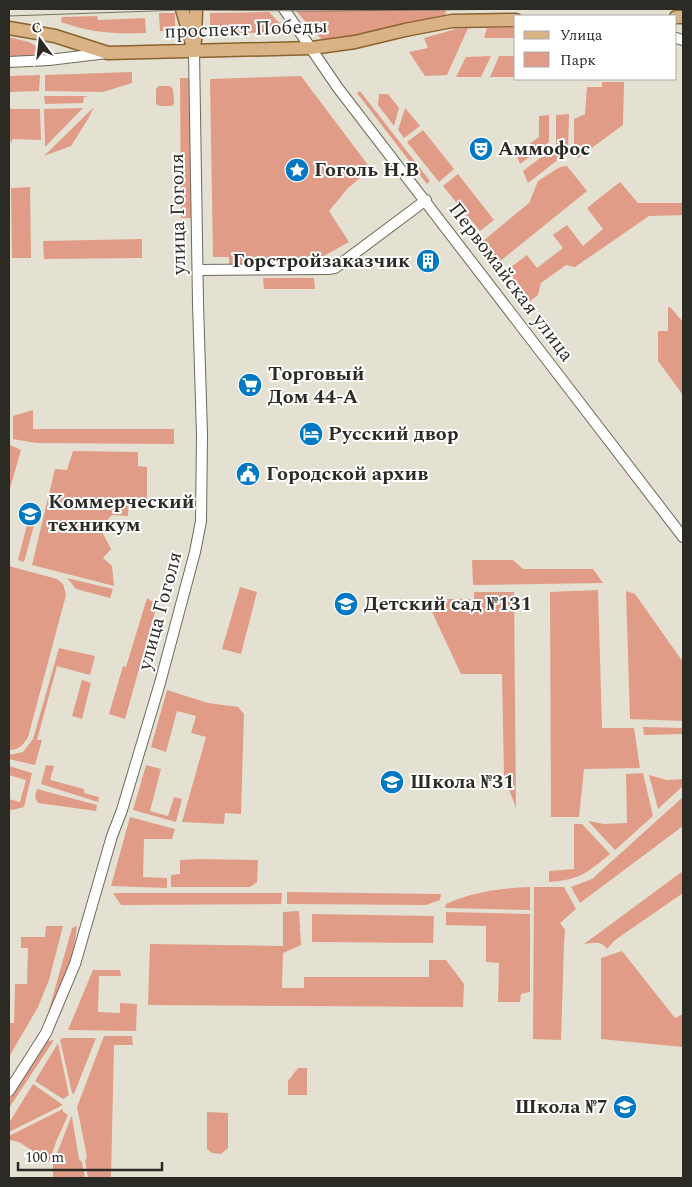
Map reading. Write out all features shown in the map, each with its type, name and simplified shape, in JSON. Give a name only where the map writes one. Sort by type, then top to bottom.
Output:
[{"type":"main road","name":"улица Гоголя","points":[[182,9],[194,51]]},
{"type":"main road","name":"улица Гоголя","points":[[194,51],[196,9]]},
{"type":"main road","name":"проспект Победы","points":[[9,28],[55,36],[108,53],[312,48],[355,42],[452,21],[514,20]]},
{"type":"street","name":"Первомайская улица","points":[[284,9],[338,88],[426,200],[683,537]]},
{"type":"street","name":"улица Гоголя","points":[[9,1091],[40,1044],[54,1018],[75,964],[165,664],[195,552],[201,521],[202,448],[194,51]]},
{"type":"street","points":[[9,62],[49,60],[108,53]]},
{"type":"street","points":[[198,270],[335,268],[426,200]]},
{"type":"green space","points":[[446,9],[445,18],[325,43],[296,11]]},
{"type":"green space","points":[[269,12],[288,32],[210,34],[210,13]]},
{"type":"green space","points":[[159,13],[175,13],[175,31],[160,31]]},
{"type":"green space","points":[[97,16],[98,20],[145,18],[146,33],[103,32],[61,22],[62,17]]},
{"type":"green space","points":[[468,28],[447,75],[425,76],[409,52],[428,48],[424,38],[456,29]]},
{"type":"green space","points":[[487,28],[514,28],[514,38],[484,38]]},
{"type":"green space","points":[[9,37],[29,42],[36,46],[36,53],[32,56],[9,56]]},
{"type":"green space","points":[[491,56],[481,77],[456,77],[466,57]]},
{"type":"green space","points":[[499,56],[514,56],[514,77],[490,77]]},
{"type":"green space","points":[[132,72],[132,83],[103,92],[45,91],[45,75]]},
{"type":"green space","points":[[40,75],[39,91],[9,92],[9,76]]},
{"type":"green space","points":[[301,76],[371,169],[348,188],[329,211],[349,242],[324,256],[310,256],[310,264],[229,264],[229,257],[213,257],[210,79]]},
{"type":"green space","points":[[180,78],[191,78],[192,218],[181,218]]},
{"type":"green space","points":[[602,82],[624,82],[623,125],[578,158],[574,152],[574,119],[585,114],[587,87],[602,87]]},
{"type":"green space","points":[[159,86],[170,86],[173,89],[174,104],[171,106],[160,106],[156,104],[156,89]]},
{"type":"green space","points":[[360,91],[430,181],[427,184],[357,93]]},
{"type":"green space","points":[[379,94],[388,94],[399,108],[394,126],[378,105]]},
{"type":"green space","points":[[44,96],[89,96],[84,97],[83,103],[45,104]]},
{"type":"green space","points":[[94,107],[71,146],[44,156]]},
{"type":"green space","points":[[83,108],[45,147],[44,109]]},
{"type":"green space","points":[[405,108],[420,126],[404,138],[398,130]]},
{"type":"green space","points":[[9,109],[40,109],[41,140],[12,139],[12,144],[9,137]]},
{"type":"green space","points":[[569,114],[568,152],[528,183],[523,171],[556,146],[556,115]]},
{"type":"green space","points":[[549,115],[549,142],[520,164],[516,154],[539,137],[539,116]]},
{"type":"green space","points":[[423,130],[454,169],[439,182],[407,142]]},
{"type":"green space","points":[[567,166],[587,191],[499,262],[483,241],[529,203],[538,181],[560,167]]},
{"type":"green space","points":[[458,174],[494,220],[480,231],[443,186]]},
{"type":"green space","points":[[620,182],[638,203],[683,203],[683,215],[649,216],[575,267],[566,265],[541,283],[538,295],[529,302],[506,271],[527,255],[537,268],[563,248],[553,235],[567,225],[583,246],[603,229],[587,208]]},
{"type":"green space","points":[[30,187],[31,258],[12,258],[11,188]]},
{"type":"green space","points":[[142,239],[142,258],[44,259],[43,241]]},
{"type":"green space","points":[[263,278],[314,278],[315,289],[264,289]]},
{"type":"green space","points":[[668,307],[683,322],[683,395],[658,361],[658,331],[668,331]]},
{"type":"green space","points":[[33,410],[33,429],[174,429],[174,444],[36,443],[13,439],[13,416]]},
{"type":"green space","points":[[10,445],[21,450],[9,492],[9,449]]},
{"type":"green space","points":[[73,451],[138,452],[138,466],[147,467],[147,498],[129,498],[128,516],[112,515],[100,528],[111,549],[103,558],[112,566],[114,586],[32,565],[55,469],[67,470]]},
{"type":"green space","points":[[29,517],[36,518],[24,562],[18,560]]},
{"type":"green space","points":[[472,560],[513,560],[523,569],[593,569],[603,583],[473,585]]},
{"type":"green space","points":[[9,566],[57,579],[63,584],[66,595],[28,737],[20,746],[9,750]]},
{"type":"green space","points":[[67,578],[113,589],[110,598],[76,589]]},
{"type":"green space","points":[[240,587],[257,592],[241,654],[222,649]]},
{"type":"green space","points":[[598,590],[602,728],[634,728],[640,768],[584,769],[579,817],[551,817],[550,592]]},
{"type":"green space","points":[[626,591],[635,594],[683,662],[683,721],[630,719]]},
{"type":"green space","points":[[474,592],[514,592],[516,808],[504,776],[502,674],[461,674],[426,599],[474,599]]},
{"type":"green space","points":[[147,598],[157,605],[125,719],[109,714],[123,666],[126,667]]},
{"type":"green space","points":[[59,648],[95,656],[90,675],[57,666],[37,740],[42,740],[35,765],[9,759],[9,755],[23,752],[33,739]]},
{"type":"green space","points":[[82,680],[91,683],[82,719],[72,716]]},
{"type":"green space","points":[[167,690],[208,703],[238,707],[244,714],[241,814],[225,813],[224,824],[182,822],[206,737],[191,733],[196,716],[177,711],[166,752],[151,747]]},
{"type":"green space","points":[[643,727],[683,728],[683,734],[644,735]]},
{"type":"green space","points":[[46,765],[54,766],[50,780],[84,789],[84,793],[99,797],[98,802],[41,784]]},
{"type":"green space","points":[[146,765],[161,769],[150,811],[168,816],[174,797],[182,799],[176,822],[133,810]]},
{"type":"green space","points":[[9,766],[32,773],[24,807],[12,810],[9,809],[9,799],[20,802],[26,780],[9,775]]},
{"type":"green space","points":[[643,773],[653,816],[615,850],[588,821],[604,824],[627,823],[626,774]]},
{"type":"green space","points":[[649,775],[667,780],[683,779],[683,786],[658,809]]},
{"type":"green space","points":[[37,789],[97,805],[96,811],[38,803],[35,797]]},
{"type":"green space","points":[[683,797],[683,826],[580,903],[571,887],[592,879]]},
{"type":"green space","points":[[130,817],[175,829],[172,839],[144,839],[143,877],[167,878],[167,888],[111,886]]},
{"type":"green space","points":[[574,824],[582,824],[610,854],[582,874],[568,879],[549,882],[549,871],[574,869]]},
{"type":"green space","points":[[180,860],[258,860],[257,882],[250,887],[171,887],[171,875],[180,874]]},
{"type":"green space","points":[[683,871],[683,893],[615,940],[607,949],[599,943],[584,944]]},
{"type":"green space","points":[[530,887],[530,910],[445,908],[446,904],[476,894],[508,888]]},
{"type":"green space","points":[[534,887],[564,887],[576,909],[560,923],[565,930],[561,1040],[533,1039]]},
{"type":"green space","points":[[287,892],[441,894],[440,900],[426,905],[287,904]]},
{"type":"green space","points":[[113,893],[282,893],[281,904],[121,905]]},
{"type":"green space","points":[[299,911],[301,945],[283,953],[282,988],[304,988],[304,977],[429,977],[429,960],[446,960],[464,984],[463,1007],[148,1005],[150,944],[283,946],[283,912]]},
{"type":"green space","points":[[446,912],[530,914],[530,992],[521,994],[520,1002],[498,1002],[499,963],[486,962],[486,926],[446,925]]},
{"type":"green space","points":[[312,914],[434,916],[433,943],[312,942]]},
{"type":"green space","points":[[46,926],[63,926],[49,980],[38,1007],[9,1057],[9,1023],[14,1023],[15,984],[27,984],[28,948],[21,948],[21,937],[45,937]]},
{"type":"green space","points":[[77,926],[71,960],[52,1015],[48,1013],[72,928]]},
{"type":"green space","points":[[622,951],[675,1018],[683,1014],[683,1047],[601,1039],[601,958]]},
{"type":"green space","points":[[93,970],[120,970],[121,976],[99,976],[98,1012],[120,1013],[120,1003],[137,1004],[136,1031],[68,1030]]},
{"type":"green space","points":[[104,1036],[132,1036],[133,1045],[114,1045],[111,1178],[88,1178],[85,1161],[87,1157],[77,1107]]},
{"type":"green space","points":[[63,1038],[96,1038],[74,1094],[72,1093],[60,1040]]},
{"type":"green space","points":[[54,1040],[9,1108],[9,1100],[47,1041]]},
{"type":"green space","points":[[58,1043],[69,1095],[63,1099],[35,1081]]},
{"type":"green space","points":[[298,1068],[307,1068],[307,1095],[288,1095],[288,1081]]},
{"type":"green space","points":[[33,1084],[63,1105],[9,1132],[9,1123]]},
{"type":"green space","points":[[63,1109],[63,1112],[68,1115],[49,1162],[19,1142],[9,1140],[9,1136]]},
{"type":"green space","points":[[207,1112],[228,1113],[228,1148],[221,1154],[212,1153],[207,1149]]},
{"type":"green space","points":[[71,1117],[79,1159],[82,1162],[85,1178],[53,1178],[53,1164]]},
{"type":"tram line","points":[[9,16],[182,10],[545,9]]},
{"type":"place","name":"Аммофос","points":[[481,149]]},
{"type":"place","name":"Гоголь Н.В","points":[[297,170]]},
{"type":"place","name":"Горстройзаказчик","points":[[428,261]]},
{"type":"place","name":"Торговый Дом 44-А","points":[[250,385]]},
{"type":"place","name":"Русский двор","points":[[311,434]]},
{"type":"place","name":"Городской архив","points":[[248,474]]},
{"type":"place","name":"Коммерческий техникум","points":[[30,514]]},
{"type":"place","name":"Детский сад №131","points":[[346,604]]},
{"type":"place","name":"Школа №31","points":[[392,782]]},
{"type":"place","name":"Школа №7","points":[[625,1107]]}]
